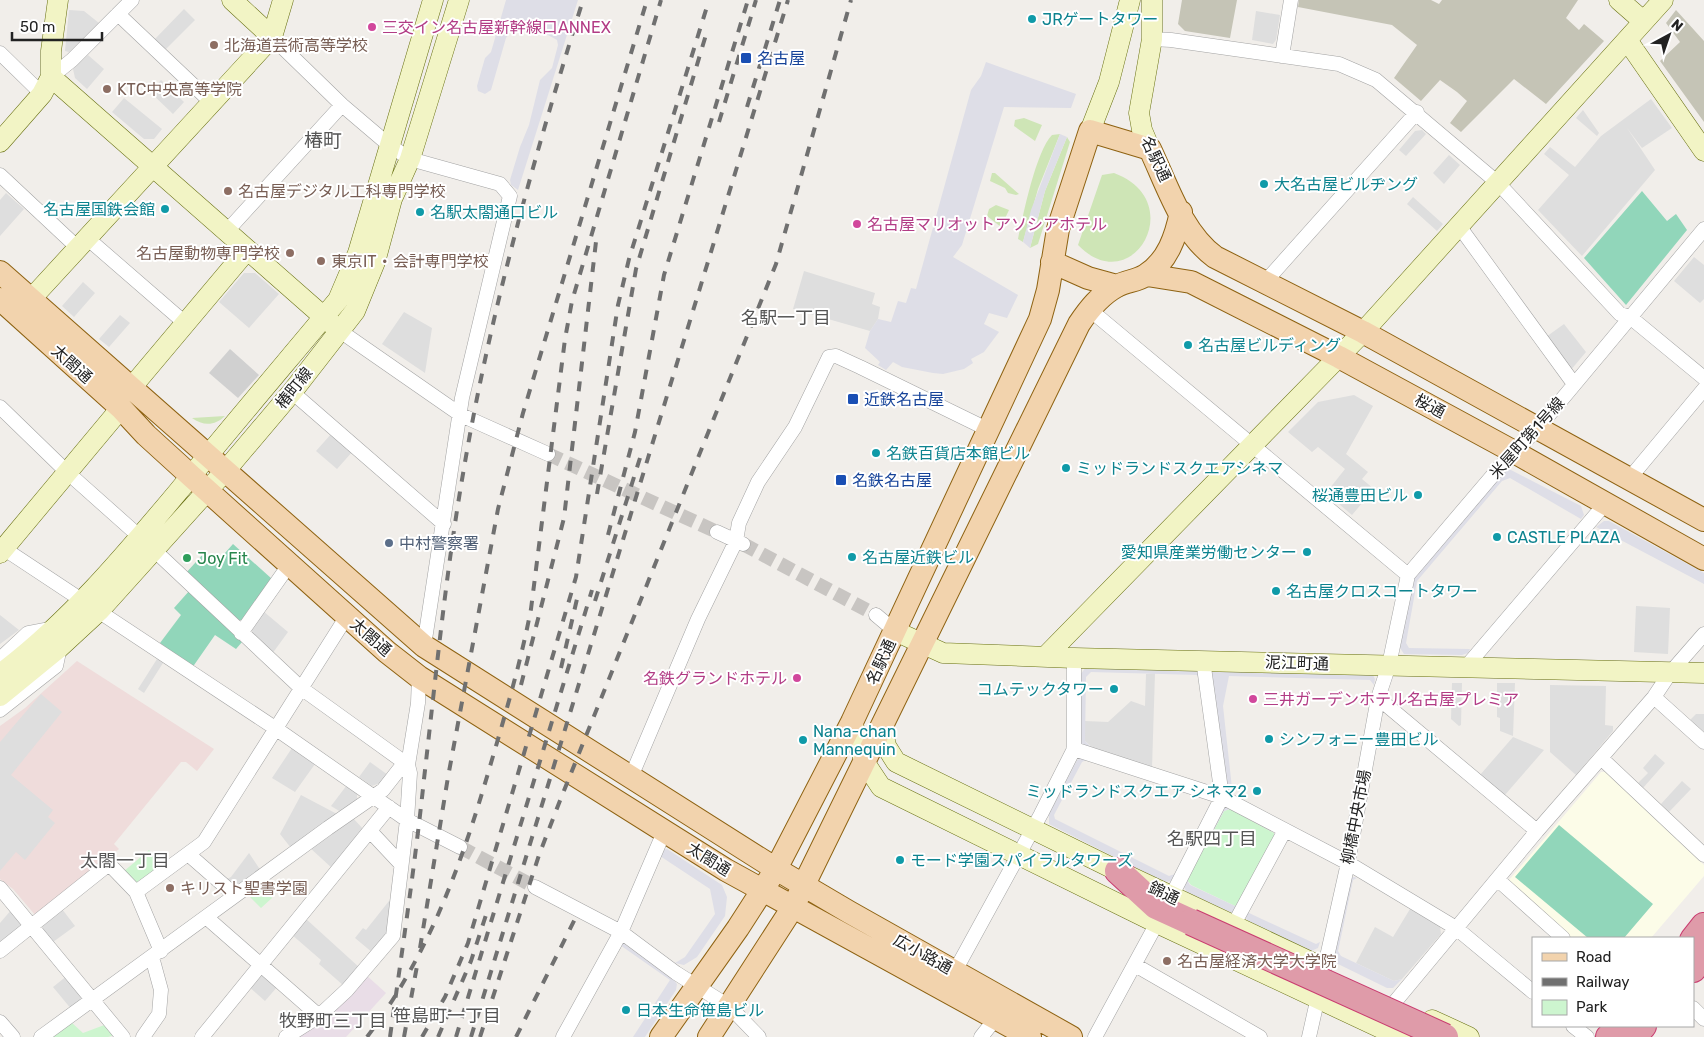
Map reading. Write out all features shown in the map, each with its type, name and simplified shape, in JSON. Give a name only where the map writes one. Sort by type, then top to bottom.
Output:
[{"type":"highway","points":[[1118,871],[1156,906],[1445,1037]]},
{"type":"highway","points":[[1694,939],[1704,926]]},
{"type":"highway","points":[[1694,968],[1704,955]]},
{"type":"highway","points":[[1609,1037],[1620,1027]]},
{"type":"highway","points":[[1632,1037],[1641,1027]]},
{"type":"main road","points":[[1090,131],[1150,149]]},
{"type":"main road","name":"名駅通","points":[[661,1037],[738,928],[776,868],[852,722],[1045,306],[1058,229],[1090,131]]},
{"type":"main road","name":"名駅通","points":[[1150,149],[1181,212]]},
{"type":"main road","points":[[1147,275],[1171,246],[1181,212]]},
{"type":"main road","name":"桜通","points":[[1181,212],[1205,250],[1363,332],[1704,520]]},
{"type":"main road","points":[[1052,262],[1088,278],[1117,286]]},
{"type":"main road","name":"太閤通","points":[[0,272],[424,646],[776,868]]},
{"type":"main road","name":"名駅通","points":[[709,1037],[793,907],[921,645],[1089,309],[1117,286],[1147,275]]},
{"type":"main road","name":"桜通","points":[[1147,275],[1191,282],[1339,357],[1704,558]]},
{"type":"main road","name":"太閤通","points":[[0,299],[121,408],[146,435],[199,484],[347,616],[419,677],[664,832],[762,891],[793,907]]},
{"type":"main road","name":"広小路通","points":[[776,868],[1071,1037]]},
{"type":"main road","name":"広小路通","points":[[793,907],[1030,1037]]},
{"type":"main road","points":[[1688,937],[1704,917]]},
{"type":"main road","points":[[1694,983],[1704,971]]},
{"type":"main road","points":[[1605,1037],[1614,1027]]},
{"type":"main road","points":[[1646,1037],[1655,1027]]},
{"type":"street","points":[[47,85],[58,0]]},
{"type":"street","points":[[0,142],[47,85],[132,0]]},
{"type":"street","points":[[232,0],[342,105],[389,145],[410,158],[500,184],[510,196],[462,398],[461,415],[424,646]]},
{"type":"street","points":[[31,299],[272,37],[283,0]]},
{"type":"street","name":"椿町線","points":[[199,484],[209,455],[338,300],[358,253],[433,0]]},
{"type":"street","name":"椿町線","points":[[0,696],[60,647],[99,611],[147,544],[199,484],[226,470],[292,392],[355,311],[375,262],[392,199],[410,158],[459,0]]},
{"type":"street","name":"名駅通","points":[[1090,131],[1113,66],[1130,0]]},
{"type":"street","name":"名駅通","points":[[1150,149],[1142,130],[1139,114],[1152,40],[1152,0]]},
{"type":"street","points":[[1282,56],[1291,0]]},
{"type":"street","points":[[1619,0],[1644,21]]},
{"type":"street","points":[[1045,656],[1363,332],[1662,0]]},
{"type":"street","points":[[118,14],[211,102]]},
{"type":"street","points":[[1152,40],[1171,40],[1338,64],[1376,80],[1417,112],[1498,183],[1620,314],[1630,317],[1704,378]]},
{"type":"street","points":[[1627,40],[1704,151]]},
{"type":"street","points":[[0,53],[47,85],[153,166],[340,331],[461,415],[548,454]]},
{"type":"street","points":[[227,231],[342,105]]},
{"type":"street","points":[[1265,282],[1417,112]]},
{"type":"street","points":[[0,176],[185,323]]},
{"type":"street","points":[[1459,226],[1574,384]]},
{"type":"street","name":"米屋町第1号線","points":[[1389,666],[1408,575],[1499,468],[1516,453],[1538,428],[1704,229]]},
{"type":"street","points":[[131,388],[247,250]]},
{"type":"street","points":[[1089,309],[1408,575]]},
{"type":"street","points":[[631,777],[698,620],[739,542],[740,523],[758,482],[795,427],[829,357],[836,356],[989,430]]},
{"type":"street","points":[[1629,479],[1704,389]]},
{"type":"street","points":[[292,392],[444,524]]},
{"type":"street","points":[[0,407],[67,472],[301,688],[408,765]]},
{"type":"street","points":[[121,408],[1,549],[99,611],[275,728],[407,820],[460,847]]},
{"type":"street","points":[[1465,668],[1605,504]]},
{"type":"street","points":[[717,532],[739,542]]},
{"type":"street","name":"椿町線","points":[[0,674],[147,544]]},
{"type":"street","points":[[241,633],[289,565]]},
{"type":"street","points":[[876,615],[895,631]]},
{"type":"street","points":[[136,892],[204,842],[347,616]]},
{"type":"street","points":[[0,658],[28,633],[54,628]]},
{"type":"street","name":"泥江町通","points":[[895,631],[921,645],[943,653],[1074,658],[1704,673]]},
{"type":"street","points":[[1394,1003],[1537,831],[1654,697],[1670,673],[1704,634]]},
{"type":"street","points":[[0,710],[56,666],[60,647]]},
{"type":"street","points":[[954,971],[1074,749],[1074,658]]},
{"type":"street","points":[[1171,897],[1222,797],[1203,660]]},
{"type":"street","name":"柳橋中央市場","points":[[1309,1037],[1348,863],[1378,698],[1389,666]]},
{"type":"street","points":[[286,1037],[320,1016],[347,990],[393,936],[400,863],[407,820],[410,773],[408,765],[418,703],[419,677]]},
{"type":"street","points":[[1654,697],[1704,742]]},
{"type":"street","points":[[1378,698],[1537,831]]},
{"type":"street","name":"錦通","points":[[852,722],[865,763],[881,787],[1157,923],[1400,1037]]},
{"type":"street","name":"錦通","points":[[882,726],[886,746],[896,762],[1171,897],[1469,1037]]},
{"type":"street","points":[[1074,749],[1222,797],[1348,863],[1456,928],[1532,991]]},
{"type":"street","points":[[1601,758],[1704,855]]},
{"type":"street","points":[[42,1037],[235,895],[374,797],[383,790],[402,767],[408,765]]},
{"type":"street","points":[[202,1037],[389,807]]},
{"type":"street","points":[[1233,926],[1285,830]]},
{"type":"street","points":[[370,831],[400,863]]},
{"type":"street","points":[[563,1037],[621,932],[664,832]]},
{"type":"street","points":[[188,854],[235,895]]},
{"type":"street","points":[[0,951],[109,864],[136,892],[157,954],[161,990],[159,1014],[143,1037]]},
{"type":"street","points":[[1497,879],[1562,937]]},
{"type":"street","points":[[535,887],[621,932],[730,1007],[759,1037]]},
{"type":"street","points":[[0,888],[123,1037]]},
{"type":"street","points":[[206,917],[260,966],[320,1016]]},
{"type":"street","points":[[1095,1037],[1157,923]]},
{"type":"street","points":[[1135,965],[1260,1037]]},
{"type":"street","points":[[1694,1009],[1704,1019]]},
{"type":"street","points":[[981,1037],[996,1018]]},
{"type":"street","points":[[0,1022],[13,1037]]},
{"type":"street","points":[[1574,1027],[1587,1037]]},
{"type":"shaded area","points":[[506,0],[578,0],[518,190],[511,185],[510,180],[529,125],[540,80],[552,68],[558,45],[557,40],[548,35],[521,27],[513,28],[506,38],[491,90],[485,94],[478,91],[477,86],[485,58],[491,52]]},
{"type":"shaded area","points":[[1182,0],[1237,0],[1230,38],[1185,31],[1178,24]]},
{"type":"shaded area","points":[[1299,0],[1431,0],[1439,4],[1442,0],[1578,0],[1566,18],[1579,30],[1584,24],[1604,41],[1546,104],[1514,79],[1461,132],[1450,123],[1467,101],[1457,92],[1440,80],[1421,101],[1394,78],[1417,45],[1392,25],[1298,7]]},
{"type":"shaded area","points":[[184,9],[195,20],[165,50],[154,40]]},
{"type":"shaded area","points":[[69,10],[84,11],[99,23],[69,52],[65,51]]},
{"type":"shaded area","points":[[1676,10],[1704,41],[1704,122],[1660,61],[1680,42],[1666,23]]},
{"type":"shaded area","points":[[1256,11],[1280,15],[1276,40],[1273,44],[1252,40]]},
{"type":"shaded area","points":[[88,55],[104,69],[87,89],[75,78],[73,69]]},
{"type":"shaded area","points":[[986,62],[1076,94],[1071,108],[1004,107],[962,245],[953,257],[1018,295],[1007,318],[989,313],[984,324],[999,332],[984,352],[971,359],[973,363],[964,369],[943,374],[902,367],[893,362],[886,370],[878,365],[880,362],[865,348],[870,331],[878,319],[891,322],[898,301],[906,303],[911,288],[916,289],[971,90],[981,76]]},
{"type":"shaded area","points":[[161,80],[184,102],[173,114],[150,92]]},
{"type":"shaded area","points":[[124,98],[162,129],[154,139],[144,139],[112,112]]},
{"type":"shaded area","points":[[1651,99],[1672,128],[1642,148],[1627,128],[1655,170],[1582,256],[1538,210],[1569,175],[1544,154],[1550,147],[1575,167],[1601,136]]},
{"type":"shaded area","points":[[1583,110],[1599,133],[1597,136],[1576,118]]},
{"type":"shaded area","points":[[1422,130],[1426,134],[1406,156],[1399,150],[1415,131]]},
{"type":"shaded area","points":[[1060,134],[1067,137],[1045,191],[1030,248],[1023,242],[1031,210]]},
{"type":"shaded area","points":[[1449,155],[1460,165],[1444,184],[1433,173]]},
{"type":"shaded area","points":[[6,193],[24,209],[0,236],[0,200]]},
{"type":"shaded area","points":[[1413,197],[1443,224],[1437,231],[1407,204]]},
{"type":"shaded area","points":[[1694,257],[1704,265],[1704,299],[1700,303],[1674,281]]},
{"type":"shaded area","points":[[804,271],[875,293],[872,304],[880,307],[878,319],[870,331],[793,309]]},
{"type":"shaded area","points":[[244,273],[255,273],[279,294],[249,328],[219,302]]},
{"type":"shaded area","points":[[83,282],[95,293],[74,317],[62,306]]},
{"type":"shaded area","points":[[404,312],[432,328],[425,373],[382,344]]},
{"type":"shaded area","points":[[120,315],[130,323],[109,347],[99,339]]},
{"type":"shaded area","points":[[1564,324],[1586,352],[1570,371],[1546,337]]},
{"type":"shaded area","points":[[230,349],[259,375],[238,398],[209,373]]},
{"type":"shaded area","points":[[1354,395],[1373,406],[1346,454],[1368,472],[1362,479],[1374,489],[1352,515],[1326,493],[1345,469],[1318,447],[1312,452],[1288,432],[1318,402]]},
{"type":"shaded area","points":[[332,433],[353,451],[337,469],[316,451]]},
{"type":"shaded area","points":[[1507,468],[1581,506],[1584,515],[1581,519],[1510,478],[1502,481],[1417,581],[1406,643],[1409,648],[1470,649],[1468,653],[1462,655],[1404,654],[1400,648],[1413,580]]},
{"type":"shaded area","points":[[1604,521],[1609,521],[1704,573],[1704,584],[1596,527]]},
{"type":"shaded area","points":[[1636,606],[1670,608],[1668,654],[1634,652]]},
{"type":"shaded area","points":[[263,611],[288,632],[272,654],[252,636],[252,627]]},
{"type":"shaded area","points":[[0,615],[19,630],[0,644]]},
{"type":"shaded area","points":[[157,659],[163,663],[144,693],[138,689]]},
{"type":"shaded area","points":[[77,661],[214,749],[197,771],[186,762],[181,762],[114,844],[119,849],[36,916],[13,889],[0,879],[0,726],[25,708]]},
{"type":"shaded area","points":[[1086,667],[1198,669],[1200,679],[1197,675],[1091,672],[1086,677],[1085,741],[1093,749],[1080,743],[1080,675]]},
{"type":"shaded area","points":[[1211,671],[1372,673],[1375,679],[1374,685],[1370,680],[1229,676],[1223,706],[1233,797],[1227,793]]},
{"type":"shaded area","points":[[1155,673],[1152,768],[1093,748],[1085,741],[1085,721],[1108,722],[1131,701],[1145,706],[1146,674]]},
{"type":"shaded area","points":[[1452,683],[1462,683],[1461,725],[1459,726],[1451,719]]},
{"type":"shaded area","points":[[1497,683],[1515,683],[1513,736],[1500,731],[1500,718],[1497,717]]},
{"type":"shaded area","points":[[1550,685],[1606,686],[1605,725],[1613,726],[1613,731],[1576,775],[1550,752]]},
{"type":"shaded area","points":[[41,694],[62,712],[11,775],[53,810],[48,817],[55,823],[25,860],[16,852],[0,871],[0,742]]},
{"type":"shaded area","points":[[1696,714],[1704,714],[1704,733],[1690,720]]},
{"type":"shaded area","points":[[1513,737],[1544,750],[1504,796],[1480,775]]},
{"type":"shaded area","points":[[292,748],[315,764],[295,792],[272,778]]},
{"type":"shaded area","points":[[1655,754],[1665,763],[1643,788],[1638,783],[1648,773],[1643,768]]},
{"type":"shaded area","points":[[1082,758],[1088,759],[1082,762],[1054,815],[1055,819],[1169,876],[1175,874],[1171,881],[1164,882],[1049,824],[1049,814],[1077,760]]},
{"type":"shaded area","points":[[370,762],[388,775],[380,783],[372,786],[359,777]]},
{"type":"shaded area","points":[[1601,772],[1606,772],[1704,865],[1704,876],[1652,937],[1569,937],[1509,884],[1509,880]]},
{"type":"shaded area","points":[[1682,781],[1691,789],[1669,812],[1661,804]]},
{"type":"shaded area","points":[[347,785],[357,792],[357,800],[341,812],[331,806]]},
{"type":"shaded area","points":[[301,795],[337,814],[291,848],[280,834]]},
{"type":"shaded area","points":[[1225,807],[1230,809],[1224,811],[1187,880],[1190,885],[1235,906],[1239,905],[1232,913],[1187,893],[1183,885]]},
{"type":"shaded area","points":[[352,817],[365,831],[333,869],[309,847]]},
{"type":"shaded area","points":[[667,849],[722,885],[727,897],[725,916],[697,957],[684,965],[675,963],[685,957],[715,914],[710,889],[660,856],[663,850]]},
{"type":"shaded area","points":[[249,853],[261,871],[237,888],[225,880],[231,877]]},
{"type":"shaded area","points":[[1351,878],[1357,878],[1353,880],[1338,951],[1341,956],[1394,981],[1402,979],[1393,988],[1387,988],[1333,960]]},
{"type":"shaded area","points":[[389,901],[392,903],[388,935],[373,953],[355,938],[363,928],[366,930]]},
{"type":"shaded area","points":[[12,909],[24,923],[0,947],[0,923]]},
{"type":"shaded area","points":[[62,909],[75,926],[53,942],[42,928],[43,923]]},
{"type":"shaded area","points":[[1410,909],[1440,926],[1441,934],[1402,979],[1394,981],[1356,963],[1375,927],[1393,937]]},
{"type":"shaded area","points":[[1248,910],[1249,913],[1316,944],[1320,942],[1318,948],[1311,951],[1250,923],[1245,917]]},
{"type":"shaded area","points":[[305,918],[360,968],[344,986],[319,964],[321,960],[291,934]]},
{"type":"shaded area","points":[[623,943],[670,975],[677,984],[676,990],[645,1037],[633,1037],[670,980],[620,945]]},
{"type":"shaded area","points":[[259,974],[264,974],[278,986],[265,1001],[248,986]]},
{"type":"shaded area","points":[[68,975],[84,1000],[72,1010],[53,987]]},
{"type":"shaded area","points":[[366,975],[386,993],[346,1037],[298,1037]]},
{"type":"green space","points":[[1024,118],[1042,125],[1035,141],[1014,126],[1015,120]]},
{"type":"green space","points":[[1060,134],[1038,189],[1023,242],[1018,239],[1036,169],[1046,143],[1052,135]]},
{"type":"green space","points":[[1067,137],[1070,142],[1038,244],[1030,248],[1045,191]]},
{"type":"green space","points":[[992,173],[995,173],[1019,194],[1008,193],[1005,188],[990,181]]},
{"type":"green space","points":[[1114,173],[1136,186],[1148,204],[1150,223],[1145,241],[1133,254],[1117,261],[1098,259],[1078,245],[1102,175]]},
{"type":"green space","points":[[1642,191],[1667,221],[1676,214],[1687,230],[1626,305],[1584,258]]},
{"type":"green space","points":[[996,205],[1009,210],[1001,227],[987,216],[989,209]]},
{"type":"green space","points":[[225,416],[217,422],[209,424],[192,418]]},
{"type":"green space","points":[[233,544],[272,579],[243,620],[235,620],[185,574],[205,552],[217,562]]},
{"type":"green space","points":[[190,590],[242,642],[236,649],[215,635],[192,668],[160,643],[181,615],[174,608]]},
{"type":"green space","points":[[1230,809],[1274,833],[1275,838],[1239,905],[1235,906],[1191,885],[1187,880],[1224,811]]},
{"type":"green space","points":[[1559,825],[1653,904],[1625,937],[1587,937],[1515,877]]},
{"type":"green space","points":[[149,850],[162,867],[139,883],[133,882],[123,872]]},
{"type":"green space","points":[[260,884],[272,898],[261,908],[247,894]]},
{"type":"green space","points":[[71,1022],[83,1033],[107,1024],[115,1035],[108,1037],[49,1037]]},
{"type":"tunnel","points":[[548,454],[717,532]]},
{"type":"tunnel","points":[[743,544],[876,615]]},
{"type":"tunnel","points":[[460,847],[535,887]]},
{"type":"railway","points":[[390,1037],[417,844],[447,584],[464,468],[487,349],[516,232],[531,174],[583,0]]},
{"type":"railway","points":[[420,948],[448,777],[498,509],[523,413],[647,0]]},
{"type":"railway","points":[[367,1037],[409,973],[442,906],[480,800],[508,706],[531,609],[565,339],[572,301],[661,0]]},
{"type":"railway","points":[[422,1037],[445,997],[468,943],[576,577],[618,305],[629,259],[709,0]]},
{"type":"railway","points":[[608,535],[635,432],[664,275],[748,0]]},
{"type":"railway","points":[[719,122],[756,0]]},
{"type":"railway","points":[[747,107],[780,0]]},
{"type":"railway","points":[[471,1037],[788,0]]},
{"type":"railway","points":[[480,1037],[539,855],[776,264],[851,0]]},
{"type":"railway","points":[[597,494],[636,269],[708,28]]},
{"type":"railway","points":[[521,685],[564,518],[597,233]]},
{"type":"railway","points":[[595,601],[640,458]]},
{"type":"railway","points":[[456,1037],[592,590]]},
{"type":"railway","points":[[561,668],[577,599]]},
{"type":"railway","points":[[438,1037],[471,961],[487,912]]},
{"type":"railway","points":[[516,1037],[575,919]]},
{"type":"railway","points":[[404,1037],[417,966]]},
{"type":"place","name":"JRゲートタワー","points":[[1032,19]]},
{"type":"place","name":"三交イン名古屋新幹線口ANNEX","points":[[372,27]]},
{"type":"place","name":"北海道芸術高等学校","points":[[214,45]]},
{"type":"place","name":"名古屋","points":[[746,58]]},
{"type":"place","name":"KTC中央高等学院","points":[[107,89]]},
{"type":"place","name":"大名古屋ビルヂング","points":[[1264,184]]},
{"type":"place","name":"名古屋デジタル工科専門学校","points":[[228,191]]},
{"type":"place","name":"名古屋国鉄会館","points":[[165,209]]},
{"type":"place","name":"名駅太閤通口ビル","points":[[420,212]]},
{"type":"place","name":"名古屋マリオットアソシアホテル","points":[[857,224]]},
{"type":"place","name":"名古屋動物専門学校","points":[[290,253]]},
{"type":"place","name":"東京IT・会計専門学校","points":[[321,261]]},
{"type":"place","name":"名古屋ビルディング","points":[[1188,345]]},
{"type":"place","name":"近鉄名古屋","points":[[853,399]]},
{"type":"place","name":"名鉄百貨店本館ビル","points":[[876,453]]},
{"type":"place","name":"ミッドランドスクエアシネマ","points":[[1066,468]]},
{"type":"place","name":"名鉄名古屋","points":[[841,480]]},
{"type":"place","name":"桜通豊田ビル","points":[[1418,495]]},
{"type":"place","name":"CASTLE PLAZA","points":[[1497,537]]},
{"type":"place","name":"中村警察署","points":[[389,543]]},
{"type":"place","name":"愛知県産業労働センター","points":[[1307,552]]},
{"type":"place","name":"名古屋近鉄ビル","points":[[852,557]]},
{"type":"place","name":"Joy Fit","points":[[187,558]]},
{"type":"place","name":"名古屋クロスコートタワー","points":[[1276,591]]},
{"type":"place","name":"名鉄グランドホテル","points":[[797,678]]},
{"type":"place","name":"コムテックタワー","points":[[1114,689]]},
{"type":"place","name":"三井ガーデンホテル名古屋プレミア","points":[[1253,699]]},
{"type":"place","name":"シンフォニー豊田ビル","points":[[1269,739]]},
{"type":"place","name":"Nana-chan Mannequin","points":[[803,740]]},
{"type":"place","name":"ミッドランドスクエア シネマ2","points":[[1257,791]]},
{"type":"place","name":"モード学園スパイラルタワーズ","points":[[900,860]]},
{"type":"place","name":"キリスト聖書学園","points":[[170,888]]},
{"type":"place","name":"名古屋経済大学大学院","points":[[1167,961]]},
{"type":"place","name":"日本生命笹島ビル","points":[[626,1010]]},
{"type":"district","name":"椿町","points":[[323,140]]},
{"type":"district","name":"名駅一丁目","points":[[786,318]]},
{"type":"district","name":"名駅四丁目","points":[[1212,839]]},
{"type":"district","name":"太閤一丁目","points":[[125,861]]},
{"type":"district","name":"笹島町一丁目","points":[[447,1016]]},
{"type":"district","name":"牧野町三丁目","points":[[333,1021]]}]
